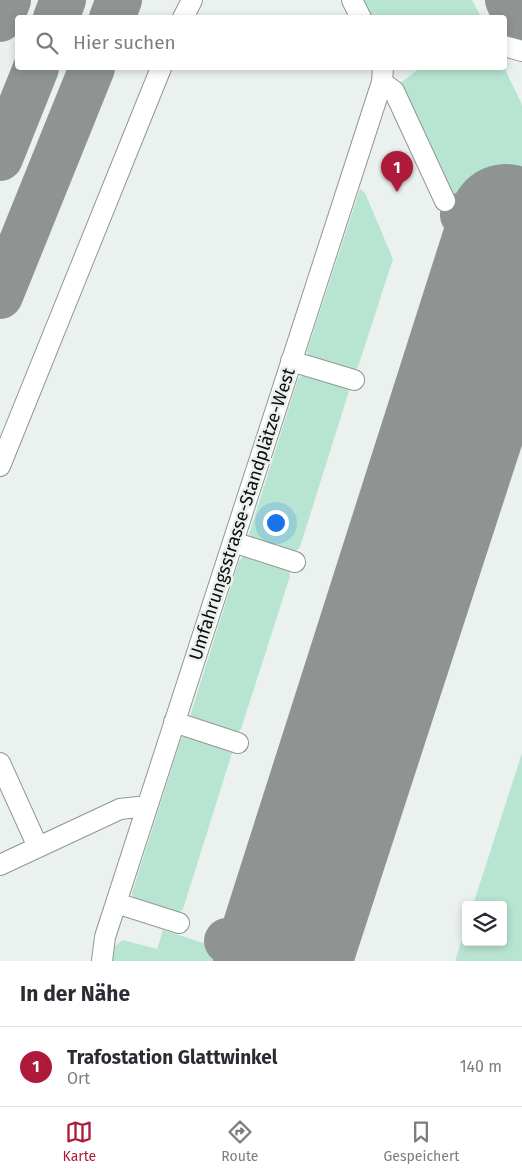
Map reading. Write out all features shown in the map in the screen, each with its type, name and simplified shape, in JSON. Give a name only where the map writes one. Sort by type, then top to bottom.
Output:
[{"type":"lane","points":[[184,15],[192,0]]},
{"type":"lane","points":[[352,0],[360,15]]},
{"type":"lane","points":[[507,47],[522,51]]},
{"type":"lane","points":[[0,466],[160,70]]},
{"type":"lane","points":[[382,75],[394,91],[445,201]]},
{"type":"lane","name":"Umfahrungsstrasse-Standplätze-West","points":[[102,961],[104,938],[382,75]]},
{"type":"lane","points":[[291,361],[354,380]]},
{"type":"lane","points":[[233,542],[295,562]]},
{"type":"lane","points":[[174,722],[238,743]]},
{"type":"lane","points":[[0,763],[38,847]]},
{"type":"lane","points":[[0,865],[120,809],[147,806]]},
{"type":"lane","points":[[116,903],[179,923]]},
{"type":"green space","points":[[359,0],[472,0],[480,15],[371,15]]},
{"type":"green space","points":[[417,70],[505,70],[522,105],[522,224],[450,200],[399,84]]},
{"type":"green space","points":[[360,189],[365,193],[393,259],[358,367],[354,371],[308,356],[307,351]]},
{"type":"green space","points":[[467,227],[487,233],[466,300],[493,309],[514,242],[522,245],[522,287],[305,955],[285,949],[306,883],[280,874],[257,940],[242,935],[239,929]]},
{"type":"green space","points":[[304,373],[349,388],[349,391],[300,547],[295,552],[250,538],[249,534],[298,379]]},
{"type":"green space","points":[[245,554],[289,568],[290,576],[241,729],[236,734],[190,720],[190,716],[239,561]]},
{"type":"green space","points":[[186,735],[231,749],[232,753],[183,909],[179,913],[134,900],[132,893],[181,739]]},
{"type":"green space","points":[[522,753],[522,961],[455,961],[462,939],[462,946],[507,946],[507,901],[474,901]]},
{"type":"green space","points":[[163,930],[259,961],[110,961],[115,946],[123,940],[157,949]]},
{"type":"taxiway","points":[[0,19],[8,0]]},
{"type":"taxiway","points":[[57,15],[63,0]]},
{"type":"taxiway","points":[[113,15],[119,0]]},
{"type":"taxiway","points":[[508,0],[522,30]]},
{"type":"taxiway","points":[[0,158],[35,70]]},
{"type":"taxiway","points":[[0,296],[91,70]]},
{"type":"taxiway","points":[[463,215],[522,233]]},
{"type":"taxiway","points":[[330,961],[522,371]]},
{"type":"taxiway","points":[[227,941],[290,961]]},
{"type":"runway","points":[[270,961],[506,221]]},
{"type":"place","name":"Trafostation Glattwinkel","points":[[397,192]]}]
